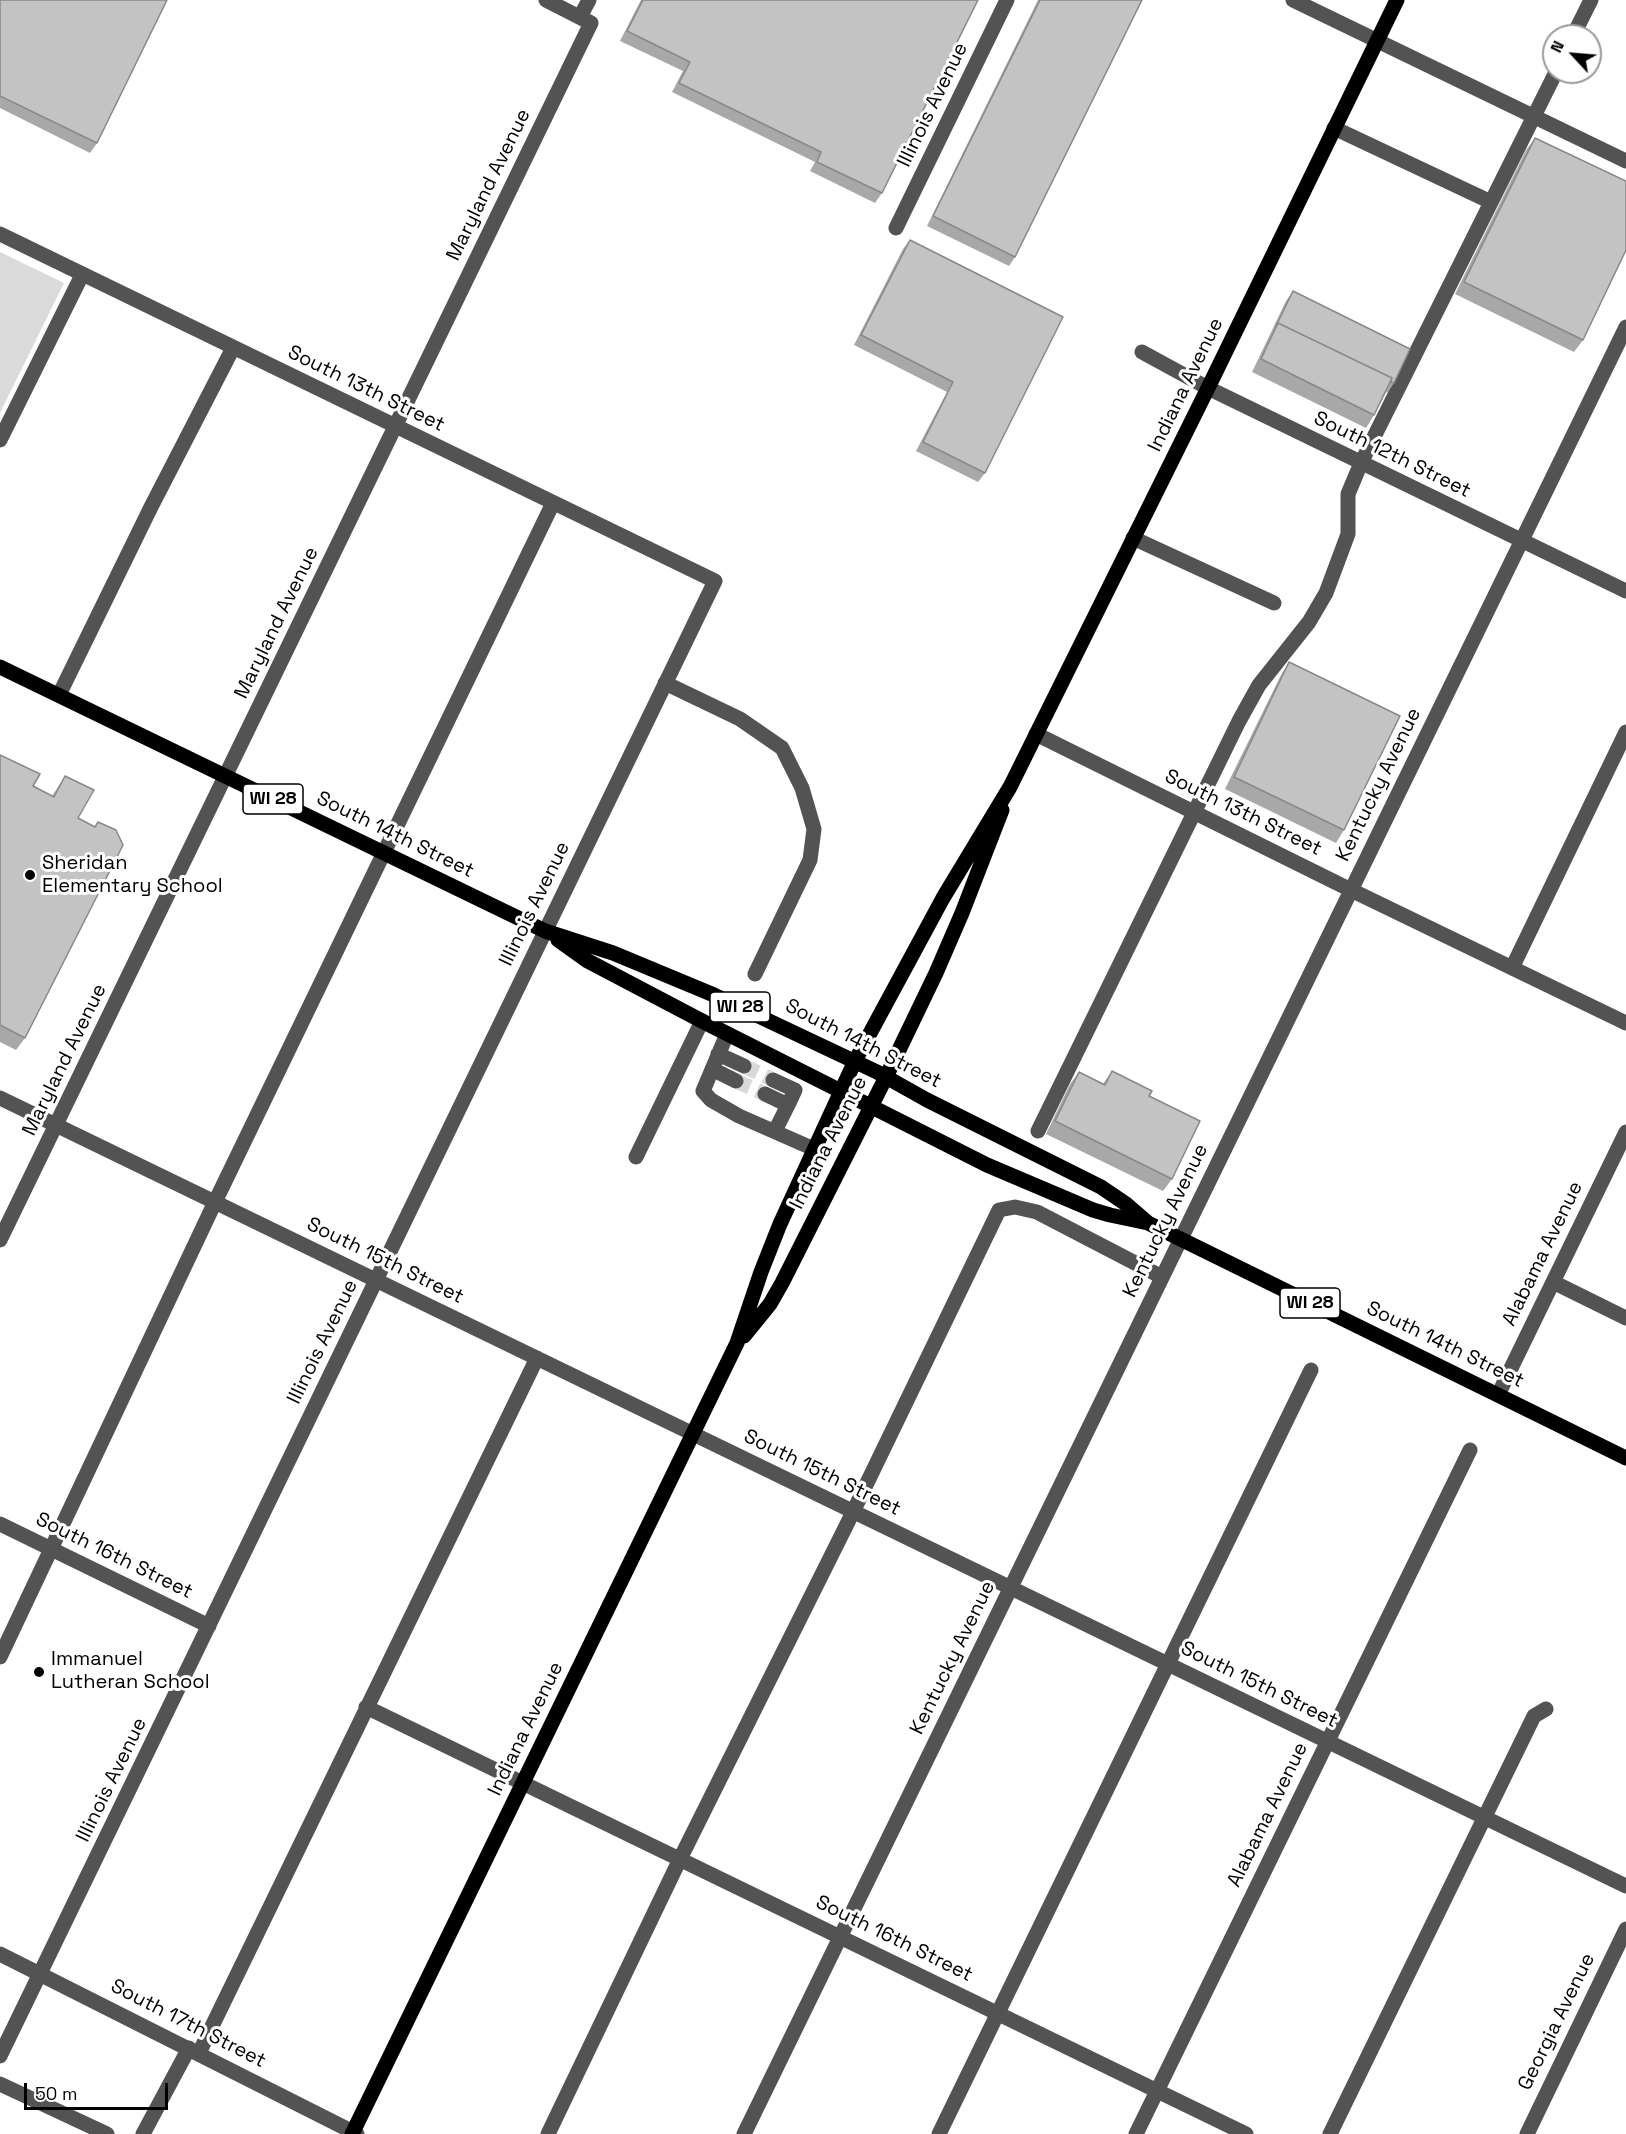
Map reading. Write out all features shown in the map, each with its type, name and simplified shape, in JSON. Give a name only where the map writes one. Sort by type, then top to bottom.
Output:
[{"type":"main road","name":"Indiana Avenue","points":[[354,2133],[737,1343],[780,1224],[855,1061],[943,898],[1010,787],[1397,0]]},
{"type":"main road","name":"South 14th Street","points":[[0,666],[545,931],[633,960],[855,1061],[927,1100],[1101,1187],[1148,1223]]},
{"type":"main road","name":"Indiana Avenue","points":[[737,1343],[770,1304],[782,1283],[886,1077],[962,913],[1010,787]]},
{"type":"main road","name":"South 14th Street","points":[[545,931],[586,960],[987,1165],[1093,1210],[1148,1223],[1626,1458]]},
{"type":"street","points":[[546,0],[586,20]]},
{"type":"street","name":"Maryland Avenue","points":[[0,1240],[395,427],[586,20],[589,0]]},
{"type":"street","name":"Illinois Avenue","points":[[896,228],[1007,0]]},
{"type":"street","points":[[1293,0],[1626,161]]},
{"type":"street","points":[[1579,24],[1591,0]]},
{"type":"street","points":[[1038,1131],[1194,812],[1259,685],[1309,622],[1326,593],[1348,534],[1348,494],[1360,463],[1550,84]]},
{"type":"street","points":[[1334,128],[1491,202]]},
{"type":"street","name":"South 13th Street","points":[[0,234],[715,581]]},
{"type":"street","points":[[0,440],[82,275]]},
{"type":"street","name":"Kentucky Avenue","points":[[744,2134],[1626,327]]},
{"type":"street","points":[[59,695],[151,507],[233,348]]},
{"type":"street","name":"South 12th Street","points":[[1142,352],[1208,388],[1626,591]]},
{"type":"street","points":[[0,1657],[215,1202],[553,503]]},
{"type":"street","points":[[1133,538],[1274,603]]},
{"type":"street","name":"Illinois Avenue","points":[[0,2056],[715,581]]},
{"type":"street","points":[[665,683],[740,719],[782,748],[802,788],[814,830],[810,860],[755,974]]},
{"type":"street","points":[[1512,968],[1626,732]]},
{"type":"street","name":"South 13th Street","points":[[1036,734],[1626,1023]]},
{"type":"street","points":[[636,1157],[702,1021]]},
{"type":"street","points":[[727,1034],[703,1091],[711,1100],[814,1149]]},
{"type":"street","points":[[718,1054],[744,1066]]},
{"type":"street","points":[[712,1069],[736,1081]]},
{"type":"street","points":[[773,1080],[795,1090],[775,1131]]},
{"type":"street","points":[[765,1094],[788,1105]]},
{"type":"street","name":"South 15th Street","points":[[0,1098],[1626,1886]]},
{"type":"street","name":"Alabama Avenue","points":[[1498,1395],[1626,1132]]},
{"type":"street","points":[[548,2134],[680,1859],[853,1512],[999,1210],[1015,1207],[1037,1212],[1162,1277]]},
{"type":"street","points":[[1553,1282],[1626,1318]]},
{"type":"street","points":[[143,2134],[194,2050],[537,1358]]},
{"type":"street","points":[[939,2134],[1311,1370]]},
{"type":"street","name":"Alabama Avenue","points":[[1136,2134],[1470,1450]]},
{"type":"street","name":"South 16th Street","points":[[0,1524],[209,1626]]},
{"type":"street","name":"South 16th Street","points":[[366,1707],[1246,2134]]},
{"type":"street","points":[[1330,2134],[1534,1716],[1546,1709]]},
{"type":"street","name":"Georgia Avenue","points":[[1527,2134],[1626,1929]]},
{"type":"street","name":"South 17th Street","points":[[0,1954],[194,2050],[354,2133]]},
{"type":"street","points":[[0,2084],[107,2134]]},
{"type":"shaded area","points":[[0,252],[64,283],[0,413]]},
{"type":"building","points":[[0,0],[167,0],[97,143],[0,96]]},
{"type":"building","points":[[643,0],[978,0],[882,193],[817,162],[821,152],[679,83],[690,62],[627,31]]},
{"type":"building","points":[[1040,0],[1142,0],[1015,257],[933,216]]},
{"type":"building","points":[[1535,138],[1626,181],[1626,250],[1583,340],[1464,282]]},
{"type":"building","points":[[910,240],[1063,317],[985,473],[923,442],[953,382],[861,335]]},
{"type":"building","points":[[1293,291],[1410,349],[1394,383],[1391,382],[1392,378],[1278,323],[1276,326]]},
{"type":"building","points":[[1278,323],[1392,378],[1374,415],[1261,359]]},
{"type":"building","points":[[1289,662],[1400,716],[1344,830],[1234,777]]},
{"type":"building","name":"Sheridan Elementary School","points":[[0,755],[40,774],[33,786],[54,797],[65,776],[94,790],[78,818],[95,827],[98,822],[116,830],[123,845],[25,1038],[0,1025]]},
{"type":"building","points":[[1112,1071],[1152,1091],[1149,1096],[1200,1121],[1172,1179],[1055,1121],[1079,1072],[1105,1085]]},
{"type":"tunnel","points":[[744,1066],[773,1080]]},
{"type":"tunnel","points":[[736,1081],[765,1094]]},
{"type":"place","name":"Sheridan Elementary School","points":[[30,875]]},
{"type":"place","name":"Immanuel Lutheran School","points":[[39,1672]]}]
